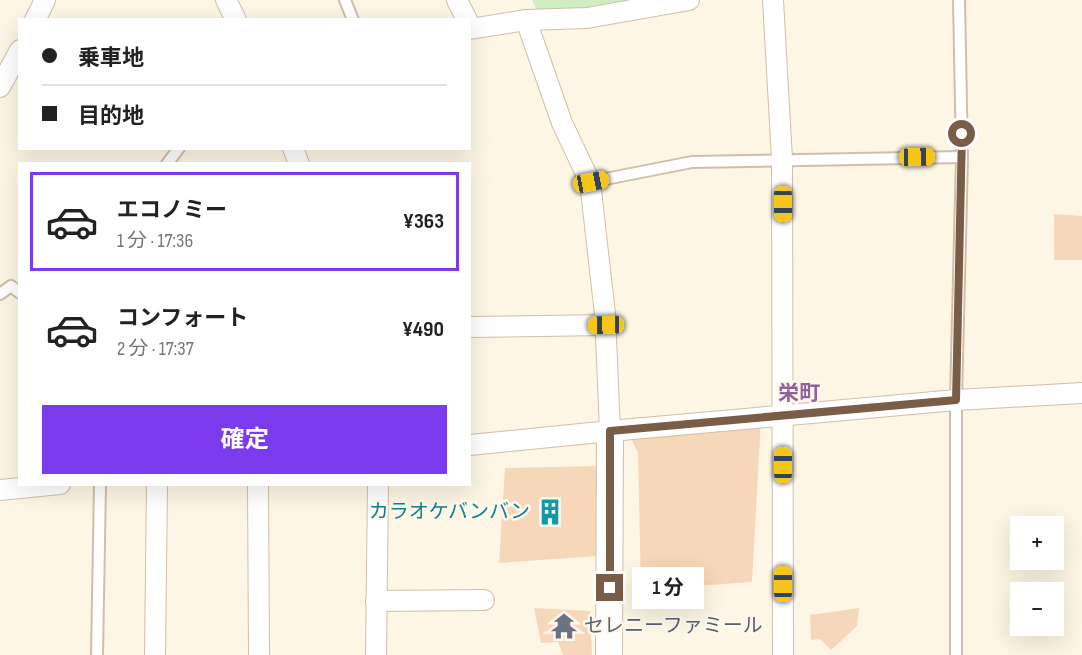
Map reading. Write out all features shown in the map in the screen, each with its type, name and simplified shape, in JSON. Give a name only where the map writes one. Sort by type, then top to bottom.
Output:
[{"type":"street","points":[[36,18],[45,0]]},
{"type":"street","points":[[226,0],[235,18]]},
{"type":"street","points":[[457,0],[466,18]]},
{"type":"street","points":[[471,25],[587,18],[689,0]]},
{"type":"street","points":[[773,0],[782,159],[783,655]]},
{"type":"street","points":[[526,20],[562,123],[591,182],[606,325],[610,431],[609,655]]},
{"type":"street","points":[[0,87],[18,54]]},
{"type":"street","points":[[471,327],[606,325]]},
{"type":"street","points":[[471,445],[956,400],[1082,393]]},
{"type":"street","points":[[0,490],[40,486]]},
{"type":"street","points":[[155,655],[157,486]]},
{"type":"street","points":[[258,486],[259,655]]},
{"type":"street","points":[[376,655],[378,486]]},
{"type":"street","points":[[376,601],[484,600]]},
{"type":"lane","points":[[345,0],[352,18]]},
{"type":"lane","points":[[956,655],[956,400],[962,157],[959,0]]},
{"type":"lane","points":[[591,182],[693,162],[962,157]]},
{"type":"lane","points":[[0,294],[11,286],[18,291]]},
{"type":"lane","points":[[98,655],[100,486]]},
{"type":"green space","points":[[532,0],[645,0],[599,10],[537,11]]},
{"type":"building","points":[[1054,214],[1082,216],[1082,260],[1054,260]]},
{"type":"building","points":[[761,419],[752,582],[641,590],[638,453],[627,430]]},
{"type":"building","name":"カラオケバンバン","points":[[597,466],[597,556],[499,563],[505,468]]},
{"type":"building","name":"セレニーファミール","points":[[534,608],[590,611],[592,655],[563,655],[558,642],[541,643]]},
{"type":"building","points":[[859,608],[857,626],[831,650],[820,639],[811,640],[810,615]]},
{"type":"place","name":"カラオケバンバン","points":[[550,512]]},
{"type":"place","name":"セレニーファミール","points":[[564,626]]},
{"type":"district","name":"栄町","points":[[799,393]]},
{"type":"route","points":[[610,588],[610,431],[956,400],[962,134]]}]
